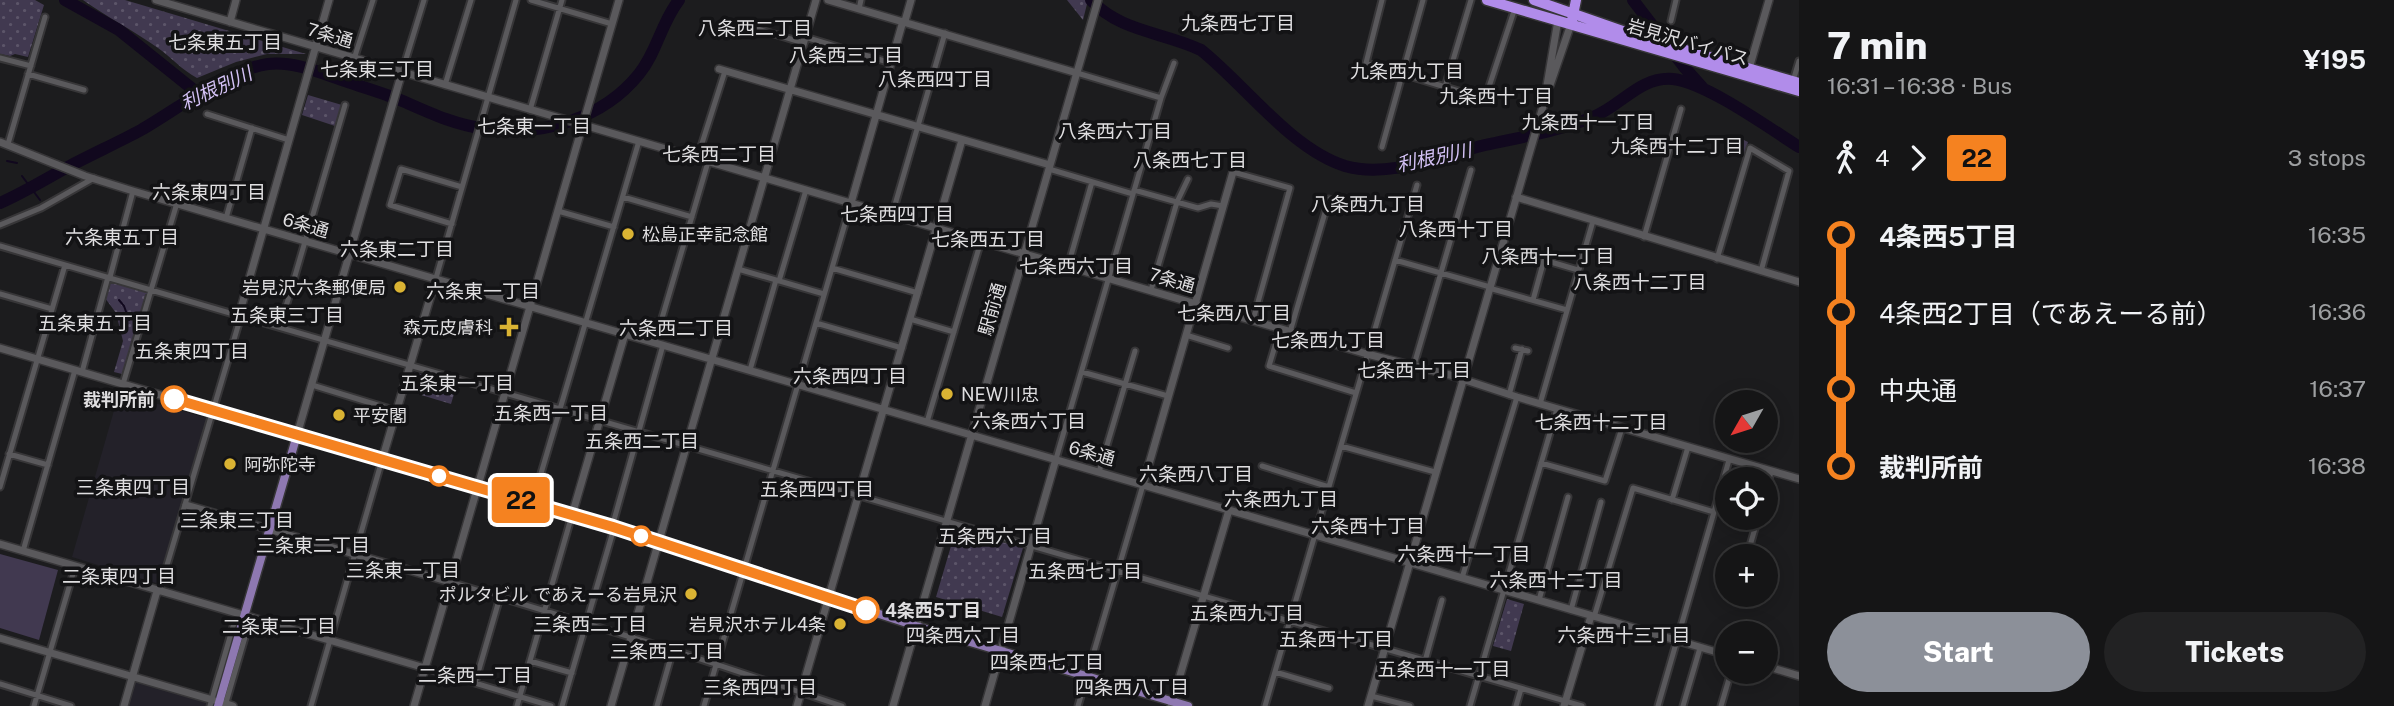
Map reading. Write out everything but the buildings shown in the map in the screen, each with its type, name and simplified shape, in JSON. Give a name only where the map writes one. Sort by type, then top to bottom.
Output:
[{"type":"highway","name":"岩見沢バイパス","points":[[1488,0],[1558,20],[1572,19],[1796,86]]},
{"type":"highway","name":"岩見沢バイパス","points":[[1534,0],[1559,4],[1572,19]]},
{"type":"highway","points":[[1572,19],[1576,0]]},
{"type":"highway","points":[[1558,20],[1559,4]]},
{"type":"main road","points":[[220,704],[297,435],[613,527],[916,626],[1172,704],[1188,706]]},
{"type":"street","name":"7条通","points":[[156,0],[1290,332],[1462,379],[1754,467]]},
{"type":"street","points":[[230,22],[236,0]]},
{"type":"street","points":[[124,706],[214,411],[329,0]]},
{"type":"street","points":[[354,59],[373,0]]},
{"type":"street","points":[[0,348],[297,435],[424,0]]},
{"type":"street","points":[[445,85],[471,0]]},
{"type":"street","points":[[311,706],[516,0]]},
{"type":"street","points":[[531,0],[612,24]]},
{"type":"street","points":[[533,110],[562,0]]},
{"type":"street","points":[[414,706],[558,211],[580,124],[619,0]]},
{"type":"street","points":[[611,706],[816,0]]},
{"type":"street","points":[[828,0],[1161,98]]},
{"type":"street","points":[[859,9],[861,0]]},
{"type":"street","points":[[704,706],[911,0]]},
{"type":"street","name":"駅前通","points":[[892,706],[1098,0]]},
{"type":"street","points":[[1382,0],[1366,63],[1485,99],[1515,8]]},
{"type":"street","points":[[1381,147],[1423,0]]},
{"type":"street","points":[[1446,87],[1471,0]]},
{"type":"street","points":[[1671,20],[1676,0]]},
{"type":"street","points":[[1747,72],[1769,0]]},
{"type":"street","points":[[4,143],[45,17]]},
{"type":"street","points":[[1547,92],[1558,67],[1572,19]]},
{"type":"street","points":[[1368,706],[1544,103],[1558,20]]},
{"type":"street","points":[[741,24],[891,62]]},
{"type":"street","points":[[892,215],[945,33]]},
{"type":"street","points":[[0,58],[31,66]]},
{"type":"street","points":[[1796,86],[1799,61]]},
{"type":"street","points":[[985,706],[1108,278],[1161,98],[1174,63]]},
{"type":"street","points":[[697,159],[722,70],[962,140],[1093,182],[1198,208],[1211,204],[1223,206]]},
{"type":"street","points":[[28,74],[83,90]]},
{"type":"street","points":[[280,327],[345,105]]},
{"type":"street","points":[[1644,237],[1681,109]]},
{"type":"street","points":[[207,114],[289,140]]},
{"type":"street","points":[[226,218],[252,128]]},
{"type":"street","points":[[797,706],[962,140]]},
{"type":"street","points":[[531,504],[639,141]]},
{"type":"street","name":"6条通","points":[[4,143],[85,176],[133,191],[1715,652]]},
{"type":"street","points":[[1717,259],[1750,148],[1789,171],[1761,271]]},
{"type":"street","points":[[654,342],[708,162]]},
{"type":"street","points":[[452,224],[390,205],[401,169],[462,187]]},
{"type":"street","points":[[1414,365],[1471,170]]},
{"type":"street","points":[[1078,706],[1233,172],[1290,188],[1253,320]]},
{"type":"street","points":[[0,225],[41,208],[94,178]]},
{"type":"street","points":[[1151,290],[1177,202],[1188,178]]},
{"type":"street","points":[[1068,266],[1093,182]]},
{"type":"street","points":[[1265,706],[1416,185]]},
{"type":"street","points":[[750,370],[806,190]]},
{"type":"street","points":[[23,551],[109,277],[133,191]]},
{"type":"street","points":[[623,197],[692,217]]},
{"type":"street","points":[[1516,197],[1799,282]]},
{"type":"street","points":[[1290,332],[1329,199]]},
{"type":"street","points":[[123,384],[177,203]]},
{"type":"street","points":[[558,211],[614,227]]},
{"type":"street","points":[[1540,404],[1592,221]]},
{"type":"street","points":[[927,422],[981,241]]},
{"type":"street","points":[[0,246],[1479,676],[1565,704],[1582,706]]},
{"type":"street","points":[[1395,260],[1567,310]]},
{"type":"street","points":[[1533,300],[1544,260],[1578,270]]},
{"type":"street","points":[[0,487],[65,265]]},
{"type":"street","points":[[832,268],[918,293]]},
{"type":"street","points":[[738,269],[824,294]]},
{"type":"street","points":[[0,294],[52,309]]},
{"type":"street","points":[[911,319],[954,332]]},
{"type":"street","points":[[816,323],[902,348]]},
{"type":"street","points":[[1280,329],[1269,366],[1356,393]]},
{"type":"street","points":[[517,706],[625,334]]},
{"type":"street","points":[[1186,335],[1228,348]]},
{"type":"street","points":[[562,706],[663,345]]},
{"type":"street","points":[[1462,578],[1513,396],[1522,349]]},
{"type":"street","points":[[1099,471],[1135,351]]},
{"type":"street","points":[[1082,372],[1168,396]]},
{"type":"street","points":[[312,385],[397,411]]},
{"type":"street","points":[[1470,706],[1557,409]]},
{"type":"street","points":[[1541,463],[1605,481],[1622,428]]},
{"type":"street","points":[[1341,446],[1435,472]]},
{"type":"street","points":[[1672,500],[1688,447]]},
{"type":"street","points":[[0,459],[48,465]]},
{"type":"street","points":[[1658,706],[1730,460]]},
{"type":"street","points":[[1262,466],[1329,487]]},
{"type":"street","name":"7条通","points":[[1778,474],[1799,480]]},
{"type":"street","points":[[1565,704],[1633,488],[1714,512]]},
{"type":"street","points":[[1539,600],[1568,497]]},
{"type":"street","points":[[1571,610],[1601,502]]},
{"type":"street","points":[[186,505],[631,636],[842,706]]},
{"type":"street","points":[[1172,704],[1229,510]]},
{"type":"street","points":[[0,544],[551,706]]},
{"type":"street","points":[[34,706],[75,567]]},
{"type":"street","points":[[475,683],[500,597]]},
{"type":"street","points":[[1425,661],[1442,600]]},
{"type":"street","points":[[0,638],[220,704]]},
{"type":"street","points":[[1683,706],[1700,648]]},
{"type":"street","points":[[657,706],[673,650]]},
{"type":"street","points":[[530,661],[572,673]]},
{"type":"street","points":[[1778,670],[1799,676]]},
{"type":"street","points":[[1275,673],[1329,688]]},
{"type":"street","points":[[0,684],[71,706]]},
{"type":"street","points":[[1721,706],[1727,684]]},
{"type":"street","points":[[1516,706],[1521,689]]},
{"type":"street","points":[[1371,696],[1410,706]]},
{"type":"shaded area","points":[[0,0],[35,0],[44,5],[28,57],[0,54]]},
{"type":"shaded area","points":[[83,0],[125,0],[306,54],[267,54],[236,62],[197,78],[158,48]]},
{"type":"shaded area","points":[[1067,0],[1088,0],[1083,20]]},
{"type":"shaded area","points":[[308,95],[342,105],[335,126],[302,115]]},
{"type":"shaded area","points":[[1734,135],[1748,142],[1744,155],[1728,149]]},
{"type":"shaded area","points":[[109,281],[148,292],[122,374],[114,372],[123,341],[116,313],[105,298]]},
{"type":"shaded area","points":[[414,372],[457,384],[451,404],[408,391]]},
{"type":"shaded area","points":[[119,393],[207,418],[159,584],[72,557]]},
{"type":"shaded area","points":[[956,529],[1023,548],[1002,617],[936,597]]},
{"type":"shaded area","points":[[0,554],[58,570],[39,640],[0,628]]},
{"type":"shaded area","points":[[1507,599],[1524,604],[1511,651],[1493,646]]},
{"type":"shaded area","points":[[134,680],[209,702],[207,706],[126,706]]},
{"type":"waterway","points":[[65,0],[119,30],[200,95]]},
{"type":"waterway","name":"利根別川","points":[[0,203],[141,130],[219,82],[268,64],[288,64],[317,71],[464,125],[507,131],[549,127],[570,121],[608,103],[639,74],[679,0]]},
{"type":"waterway","name":"利根別川","points":[[1091,0],[1115,19],[1201,50],[1287,131],[1325,158],[1345,166],[1380,170],[1398,168],[1553,130],[1593,117],[1641,87],[1661,79],[1687,82],[1720,97],[1799,147]]},
{"type":"waterway","points":[[1633,0],[1702,87]]},
{"type":"waterway","points":[[7,161],[17,163]]},
{"type":"waterway","name":"利根別川","points":[[22,176],[40,200]]},
{"type":"waterway","points":[[119,300],[129,320]]},
{"type":"bus line","name":"22","points":[[174,399],[613,527],[866,610]]},
{"type":"place","name":"松島正幸記念館","points":[[628,234]]},
{"type":"place","name":"岩見沢六条郵便局","points":[[400,287]]},
{"type":"place","name":"森元皮膚科","points":[[509,327]]},
{"type":"place","name":"NEW川忠","points":[[947,394]]},
{"type":"place","name":"裁判所前","points":[[174,399]]},
{"type":"place","name":"平安閣","points":[[339,415]]},
{"type":"place","name":"阿弥陀寺","points":[[230,464]]},
{"type":"place","name":"ポルタビル であえーる岩見沢","points":[[691,594]]},
{"type":"place","name":"4条西5丁目","points":[[866,610]]},
{"type":"place","name":"岩見沢ホテル4条","points":[[840,624]]},
{"type":"district","name":"九条西七丁目","points":[[1238,23]]},
{"type":"district","name":"八条西二丁目","points":[[755,28]]},
{"type":"district","name":"七条東五丁目","points":[[225,42]]},
{"type":"district","name":"八条西三丁目","points":[[846,55]]},
{"type":"district","name":"七条東三丁目","points":[[377,69]]},
{"type":"district","name":"九条西九丁目","points":[[1407,71]]},
{"type":"district","name":"八条西四丁目","points":[[935,79]]},
{"type":"district","name":"九条西十丁目","points":[[1496,96]]},
{"type":"district","name":"九条西十一丁目","points":[[1588,122]]},
{"type":"district","name":"七条東一丁目","points":[[534,126]]},
{"type":"district","name":"八条西六丁目","points":[[1115,131]]},
{"type":"district","name":"九条西十二丁目","points":[[1677,146]]},
{"type":"district","name":"七条西二丁目","points":[[719,154]]},
{"type":"district","name":"八条西七丁目","points":[[1190,160]]},
{"type":"district","name":"六条東四丁目","points":[[209,192]]},
{"type":"district","name":"八条西九丁目","points":[[1368,204]]},
{"type":"district","name":"七条西四丁目","points":[[897,214]]},
{"type":"district","name":"八条西十丁目","points":[[1456,229]]},
{"type":"district","name":"六条東五丁目","points":[[122,237]]},
{"type":"district","name":"七条西五丁目","points":[[988,239]]},
{"type":"district","name":"六条東二丁目","points":[[397,249]]},
{"type":"district","name":"八条西十一丁目","points":[[1548,256]]},
{"type":"district","name":"七条西六丁目","points":[[1076,266]]},
{"type":"district","name":"八条西十二丁目","points":[[1640,282]]},
{"type":"district","name":"六条東一丁目","points":[[483,291]]},
{"type":"district","name":"七条西八丁目","points":[[1234,313]]},
{"type":"district","name":"五条東三丁目","points":[[287,315]]},
{"type":"district","name":"五条東五丁目","points":[[95,323]]},
{"type":"district","name":"六条西二丁目","points":[[676,328]]},
{"type":"district","name":"七条西九丁目","points":[[1328,340]]},
{"type":"district","name":"五条東四丁目","points":[[192,351]]},
{"type":"district","name":"七条西十丁目","points":[[1414,370]]},
{"type":"district","name":"六条西四丁目","points":[[850,376]]},
{"type":"district","name":"五条東一丁目","points":[[457,383]]},
{"type":"district","name":"五条西一丁目","points":[[551,413]]},
{"type":"district","name":"六条西六丁目","points":[[1029,421]]},
{"type":"district","name":"七条西十二丁目","points":[[1601,422]]},
{"type":"district","name":"五条西二丁目","points":[[642,441]]},
{"type":"district","name":"六条西八丁目","points":[[1196,474]]},
{"type":"district","name":"三条東四丁目","points":[[133,487]]},
{"type":"district","name":"五条西四丁目","points":[[817,489]]},
{"type":"district","name":"六条西九丁目","points":[[1281,499]]},
{"type":"district","name":"三条東三丁目","points":[[237,520]]},
{"type":"district","name":"六条西十丁目","points":[[1368,526]]},
{"type":"district","name":"五条西六丁目","points":[[995,536]]},
{"type":"district","name":"三条東二丁目","points":[[313,545]]},
{"type":"district","name":"六条西十一丁目","points":[[1464,554]]},
{"type":"district","name":"三条東一丁目","points":[[403,570]]},
{"type":"district","name":"五条西七丁目","points":[[1085,571]]},
{"type":"district","name":"二条東四丁目","points":[[119,576]]},
{"type":"district","name":"六条西十二丁目","points":[[1556,580]]},
{"type":"district","name":"五条西九丁目","points":[[1247,613]]},
{"type":"district","name":"三条西二丁目","points":[[590,624]]},
{"type":"district","name":"二条東二丁目","points":[[279,626]]},
{"type":"district","name":"四条西六丁目","points":[[963,635]]},
{"type":"district","name":"六条西十三丁目","points":[[1624,635]]},
{"type":"district","name":"五条西十丁目","points":[[1336,639]]},
{"type":"district","name":"三条西三丁目","points":[[667,651]]},
{"type":"district","name":"四条西七丁目","points":[[1047,662]]},
{"type":"district","name":"五条西十一丁目","points":[[1444,669]]},
{"type":"district","name":"二条西一丁目","points":[[475,675]]},
{"type":"district","name":"三条西四丁目","points":[[760,687]]},
{"type":"district","name":"四条西八丁目","points":[[1132,687]]}]
